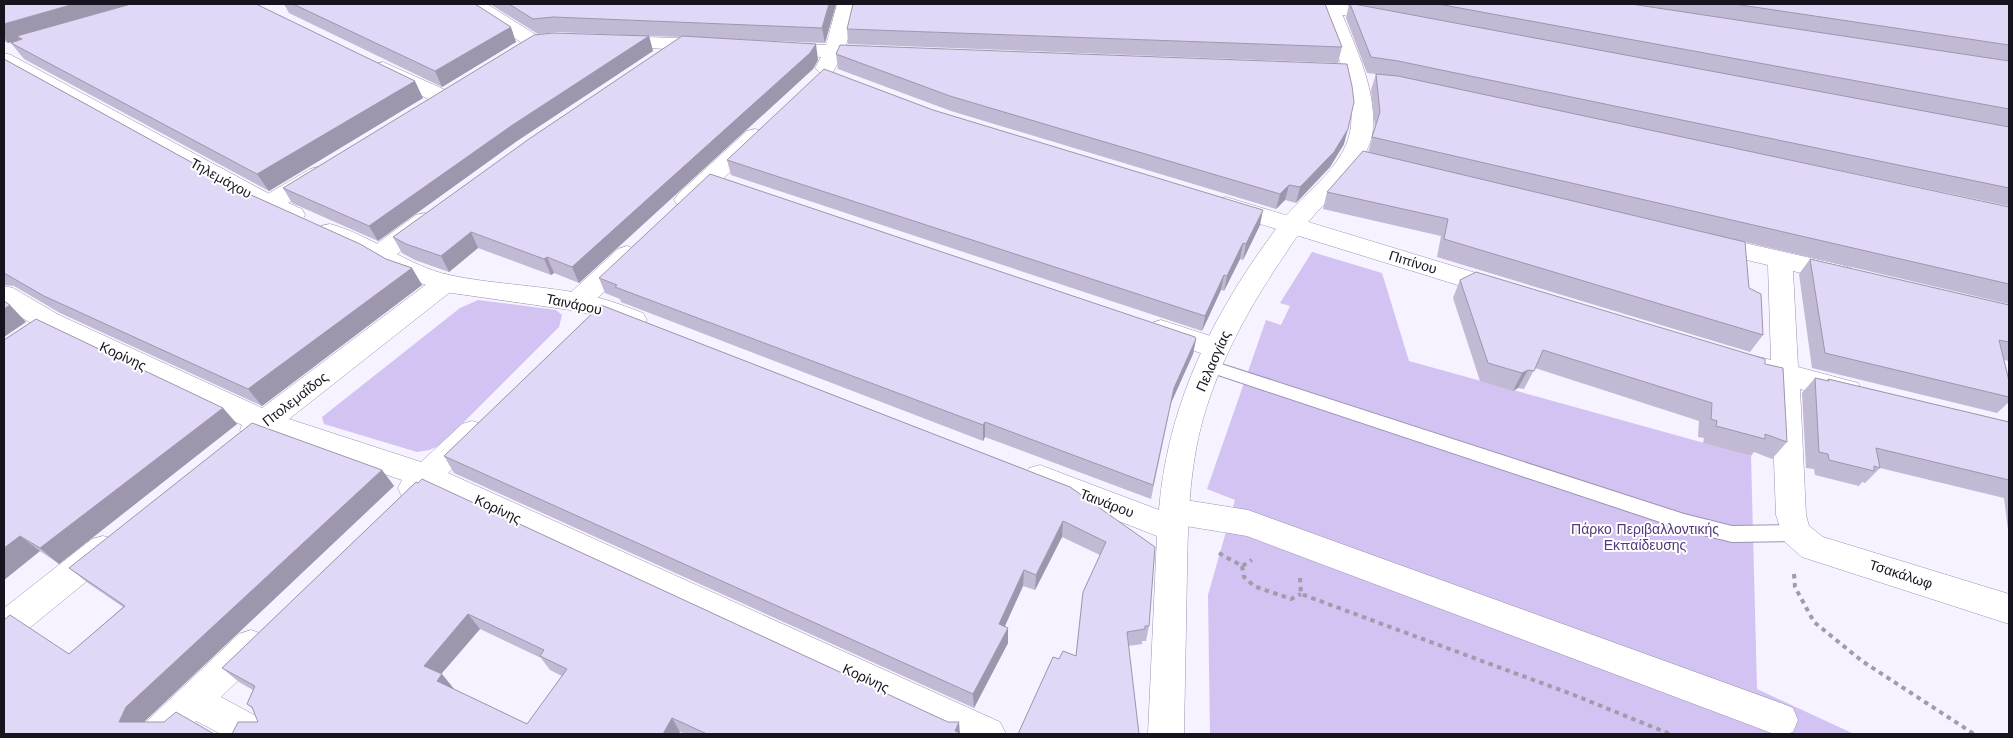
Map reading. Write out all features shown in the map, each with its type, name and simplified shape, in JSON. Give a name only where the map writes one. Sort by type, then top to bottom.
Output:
[{"type":"street","points":[[474,4],[525,47],[558,40],[729,46]]},
{"type":"street","points":[[825,79],[847,4]]},
{"type":"street","points":[[1328,5],[1402,21]]},
{"type":"street","name":"Πελασγίας","points":[[1166,734],[1173,520],[1182,452],[1189,418],[1212,357],[1252,284],[1292,225],[1351,158],[1359,145],[1362,130],[1358,91],[1346,74],[1328,5]]},
{"type":"street","points":[[648,66],[681,44]]},
{"type":"street","points":[[757,48],[894,54]]},
{"type":"street","name":"Τηλεμάχου","points":[[10,53],[268,204],[380,254],[405,268],[445,283]]},
{"type":"street","points":[[364,59],[442,98]]},
{"type":"street","points":[[1346,74],[1380,82]]},
{"type":"street","points":[[668,217],[774,119]]},
{"type":"street","points":[[1351,158],[1378,164]]},
{"type":"street","points":[[268,204],[335,164]]},
{"type":"street","points":[[710,178],[738,187]]},
{"type":"street","name":"Πιπίνου","points":[[1208,200],[1520,295]]},
{"type":"street","points":[[380,254],[442,210]]},
{"type":"street","points":[[1684,237],[1866,280]]},
{"type":"street","points":[[587,313],[640,243]]},
{"type":"street","points":[[1780,260],[1791,515],[1796,534]]},
{"type":"street","name":"Ταινάρου","points":[[445,283],[658,330]]},
{"type":"street","name":"Πτολεμαΐδος","points":[[234,446],[445,283]]},
{"type":"street","name":"Κορίνης","points":[[4,295],[38,330],[264,422],[426,476],[988,734]]},
{"type":"street","points":[[1142,324],[1212,357]]},
{"type":"street","points":[[1719,355],[1786,375],[1873,397]]},
{"type":"street","points":[[390,510],[489,416]]},
{"type":"street","name":"Ταινάρου","points":[[1012,467],[1173,520],[1248,524],[1781,720]]},
{"type":"street","points":[[4,628],[126,531]]},
{"type":"street","name":"Τσακάλωφ","points":[[1796,534],[1813,547],[2009,609]]},
{"type":"street","points":[[158,734],[271,626]]},
{"type":"street","points":[[194,701],[255,734]]},
{"type":"lane","points":[[1212,357],[1684,522],[1732,534],[1796,534]]},
{"type":"path","points":[[1173,520],[1242,566],[1244,577],[1254,586],[1291,599],[1301,594],[1574,695],[1670,734]]},
{"type":"path","points":[[1796,534],[1795,587],[1814,622],[1862,661],[1974,734]]},
{"type":"path","points":[[1242,566],[1249,560],[1258,559]]},
{"type":"path","points":[[1297,571],[1301,581],[1301,594]]},
{"type":"green space","name":"Πάρκο Περιβαλλοντικής Εκπαίδευσης","points":[[1312,252],[1382,273],[1409,361],[1751,456],[1757,689],[1854,734],[1210,734],[1208,595],[1235,500],[1207,489],[1266,320],[1281,325],[1290,306],[1280,303]]},
{"type":"green space","points":[[478,300],[556,310],[562,315],[559,327],[441,445],[417,452],[324,424],[322,417],[460,308]]},
{"type":"building","points":[[4,4],[74,4],[4,24]]},
{"type":"building","points":[[131,4],[256,4],[415,81],[257,174],[11,43],[22,39],[17,36]]},
{"type":"building","points":[[293,4],[475,4],[511,27],[435,71]]},
{"type":"building","points":[[509,4],[829,4],[822,28],[553,17],[533,19]]},
{"type":"building","points":[[853,4],[1325,4],[1342,47],[847,29]]},
{"type":"building","points":[[1350,4],[2009,127],[2009,188],[1398,61],[1371,57]]},
{"type":"building","points":[[1438,4],[1631,4],[2009,61],[2009,109]]},
{"type":"building","points":[[1734,4],[2009,4],[2009,45]]},
{"type":"building","points":[[553,33],[649,36],[511,126],[369,226],[283,188],[534,35]]},
{"type":"building","points":[[682,36],[816,44],[810,53],[572,267],[547,257],[544,259],[471,232],[441,256],[406,244],[393,237],[529,139]]},
{"type":"building","points":[[840,45],[1347,64],[1354,102],[1348,129],[1334,152],[1300,187],[1289,185],[1280,194],[950,96],[836,54]]},
{"type":"building","points":[[4,59],[249,194],[360,244],[386,259],[412,268],[248,389],[44,296],[4,273]]},
{"type":"building","points":[[824,69],[933,110],[1263,210],[1246,244],[1243,243],[1227,276],[1224,275],[1205,316],[727,160]]},
{"type":"building","points":[[1376,74],[1398,76],[2009,207],[2009,284],[1372,137],[1380,112]]},
{"type":"building","points":[[1363,151],[1745,242],[1749,288],[1761,294],[1763,335],[1444,239],[1448,219],[1327,192]]},
{"type":"building","points":[[710,174],[1195,337],[1196,339],[1174,388],[1153,485],[985,422],[983,425],[615,287],[617,285],[599,278]]},
{"type":"building","points":[[1810,259],[2009,305],[2009,342],[1999,340],[2009,381],[2009,397],[1825,353]]},
{"type":"building","points":[[1476,272],[1765,359],[1765,364],[1783,368],[1787,442],[1765,434],[1765,439],[1716,426],[1717,421],[1711,419],[1712,403],[1543,350],[1534,371],[1528,370],[1522,373],[1488,363],[1460,280]]},
{"type":"building","points":[[4,301],[10,305],[4,309]]},
{"type":"building","points":[[601,305],[1070,487],[1155,547],[1149,626],[1145,626],[1145,629],[1127,632],[1139,734],[1018,734],[1053,657],[1059,659],[1063,651],[1076,656],[1083,592],[1106,542],[1063,521],[1036,575],[1024,570],[999,624],[1008,628],[973,694],[444,456]]},
{"type":"building","points":[[36,319],[223,408],[40,548],[20,536],[4,548],[4,340]]},
{"type":"building","points":[[1815,378],[1829,381],[1828,379],[2009,422],[2009,480],[1876,448],[1880,468],[1874,466],[1874,471],[1829,460],[1828,454],[1819,452]]},
{"type":"building","points":[[252,423],[382,470],[126,707],[119,722],[164,722],[176,712],[214,734],[4,734],[4,620],[10,615],[69,654],[125,606],[69,568]]},
{"type":"building","points":[[422,479],[948,722],[959,722],[955,731],[962,734],[707,734],[672,718],[663,734],[232,734],[238,722],[258,722],[252,707],[247,704],[255,686],[222,668],[416,482],[418,483]],"holes":[[[468,614],[544,650],[540,656],[567,669],[527,724],[437,681],[442,674],[424,666]]]}]
